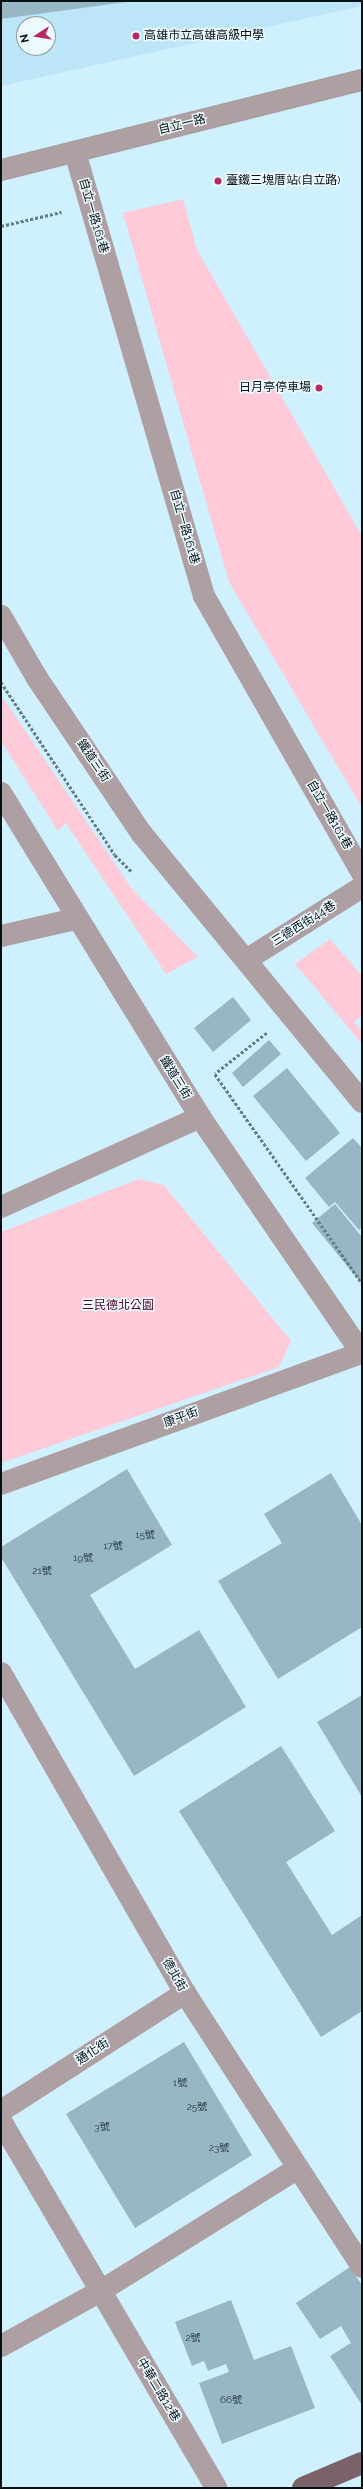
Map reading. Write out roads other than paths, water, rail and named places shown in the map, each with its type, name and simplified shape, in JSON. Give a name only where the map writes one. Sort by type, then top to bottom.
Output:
[{"type":"main road","points":[[303,2488],[362,2463]]},
{"type":"street","name":"自立一路","points":[[1,170],[362,80]]},
{"type":"street","name":"自立一路161巷","points":[[75,152],[204,596],[362,873]]},
{"type":"street","name":"鐵道三街","points":[[1,616],[37,678],[142,834],[362,1102]]},
{"type":"street","name":"鐵道三街","points":[[1,793],[75,919],[200,1117],[361,1353]]},
{"type":"street","name":"三德西街44巷","points":[[246,960],[362,887]]},
{"type":"street","points":[[1,936],[75,919]]},
{"type":"street","points":[[1,1207],[200,1117]]},
{"type":"street","name":"康平街","points":[[1,1484],[361,1353]]},
{"type":"street","name":"德北街","points":[[1,1673],[184,1993],[362,2267]]},
{"type":"street","name":"通化街","points":[[1,2111],[184,1993]]},
{"type":"street","name":"中華二路12巷","points":[[1,2121],[99,2292],[216,2488]]},
{"type":"street","points":[[1,2346],[99,2292],[298,2168]]},
{"type":"place","name":"高雄市立高雄高級中學","points":[[136,36]]},
{"type":"place","name":"臺鐵三塊厝站(自立路)","points":[[218,181]]},
{"type":"place","name":"日月亭停車場","points":[[319,388]]},
{"type":"park label","name":"三民德北公園","points":[[118,1306]]}]
